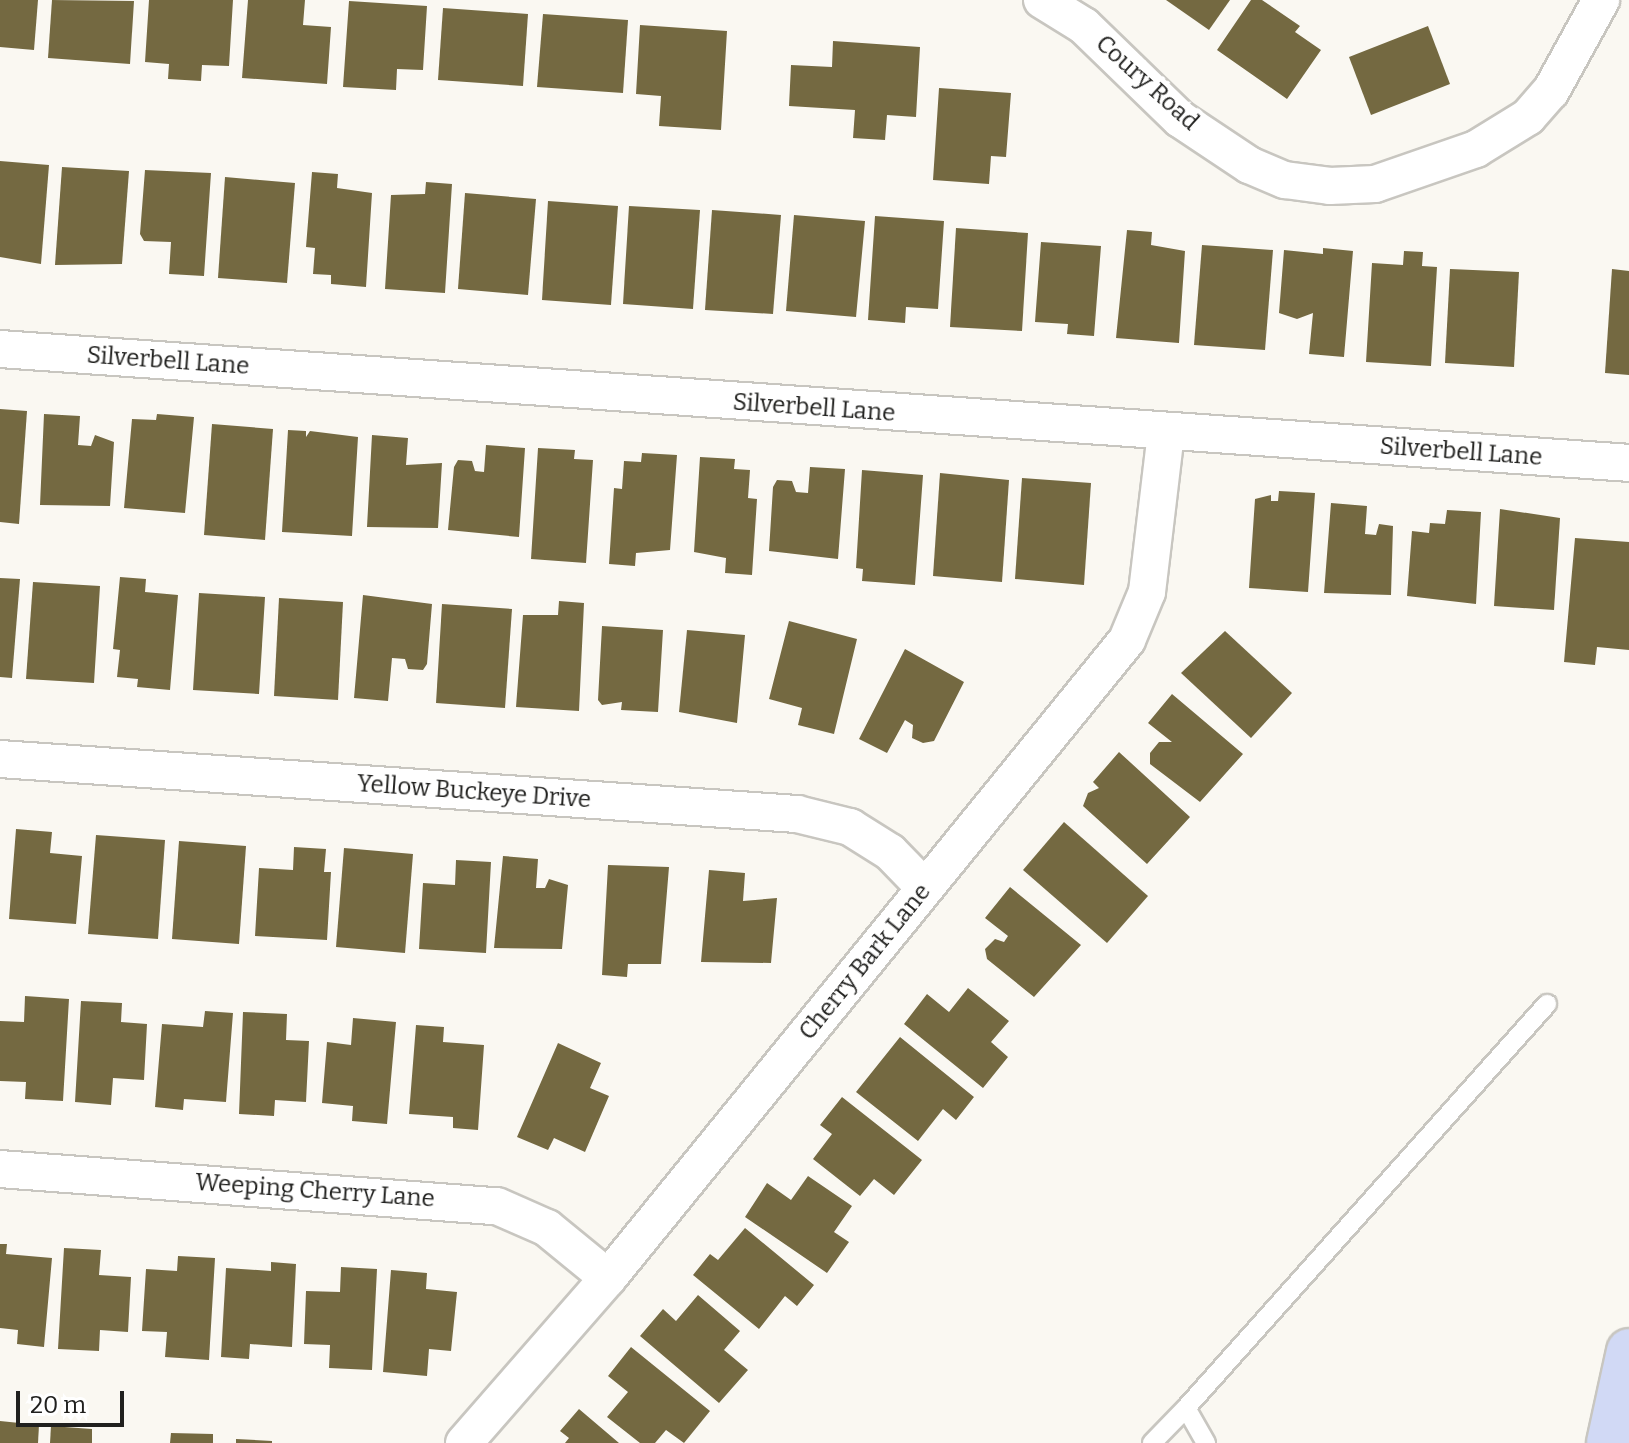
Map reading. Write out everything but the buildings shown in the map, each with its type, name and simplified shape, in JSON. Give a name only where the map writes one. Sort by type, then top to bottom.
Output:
[{"type":"main road","points":[[1609,1443],[1629,1351]]},
{"type":"street","name":"Coury Road","points":[[1042,0],[1084,26],[1180,119],[1249,165],[1285,180],[1330,186],[1375,184],[1476,149],[1528,117],[1559,80],[1601,0]]},
{"type":"street","name":"Silverbell Lane","points":[[0,349],[1629,463]]},
{"type":"street","name":"Cherry Bark Lane","points":[[464,1443],[608,1278],[1127,640],[1147,592],[1166,433]]},
{"type":"street","name":"Yellow Buckeye Drive","points":[[0,759],[797,814],[850,827],[890,852],[925,888]]},
{"type":"street","name":"Weeping Cherry Lane","points":[[0,1169],[497,1206],[547,1228],[608,1278]]},
{"type":"lane","points":[[1152,1443],[1547,1004]]},
{"type":"lane","points":[[1186,1408],[1206,1443]]}]
